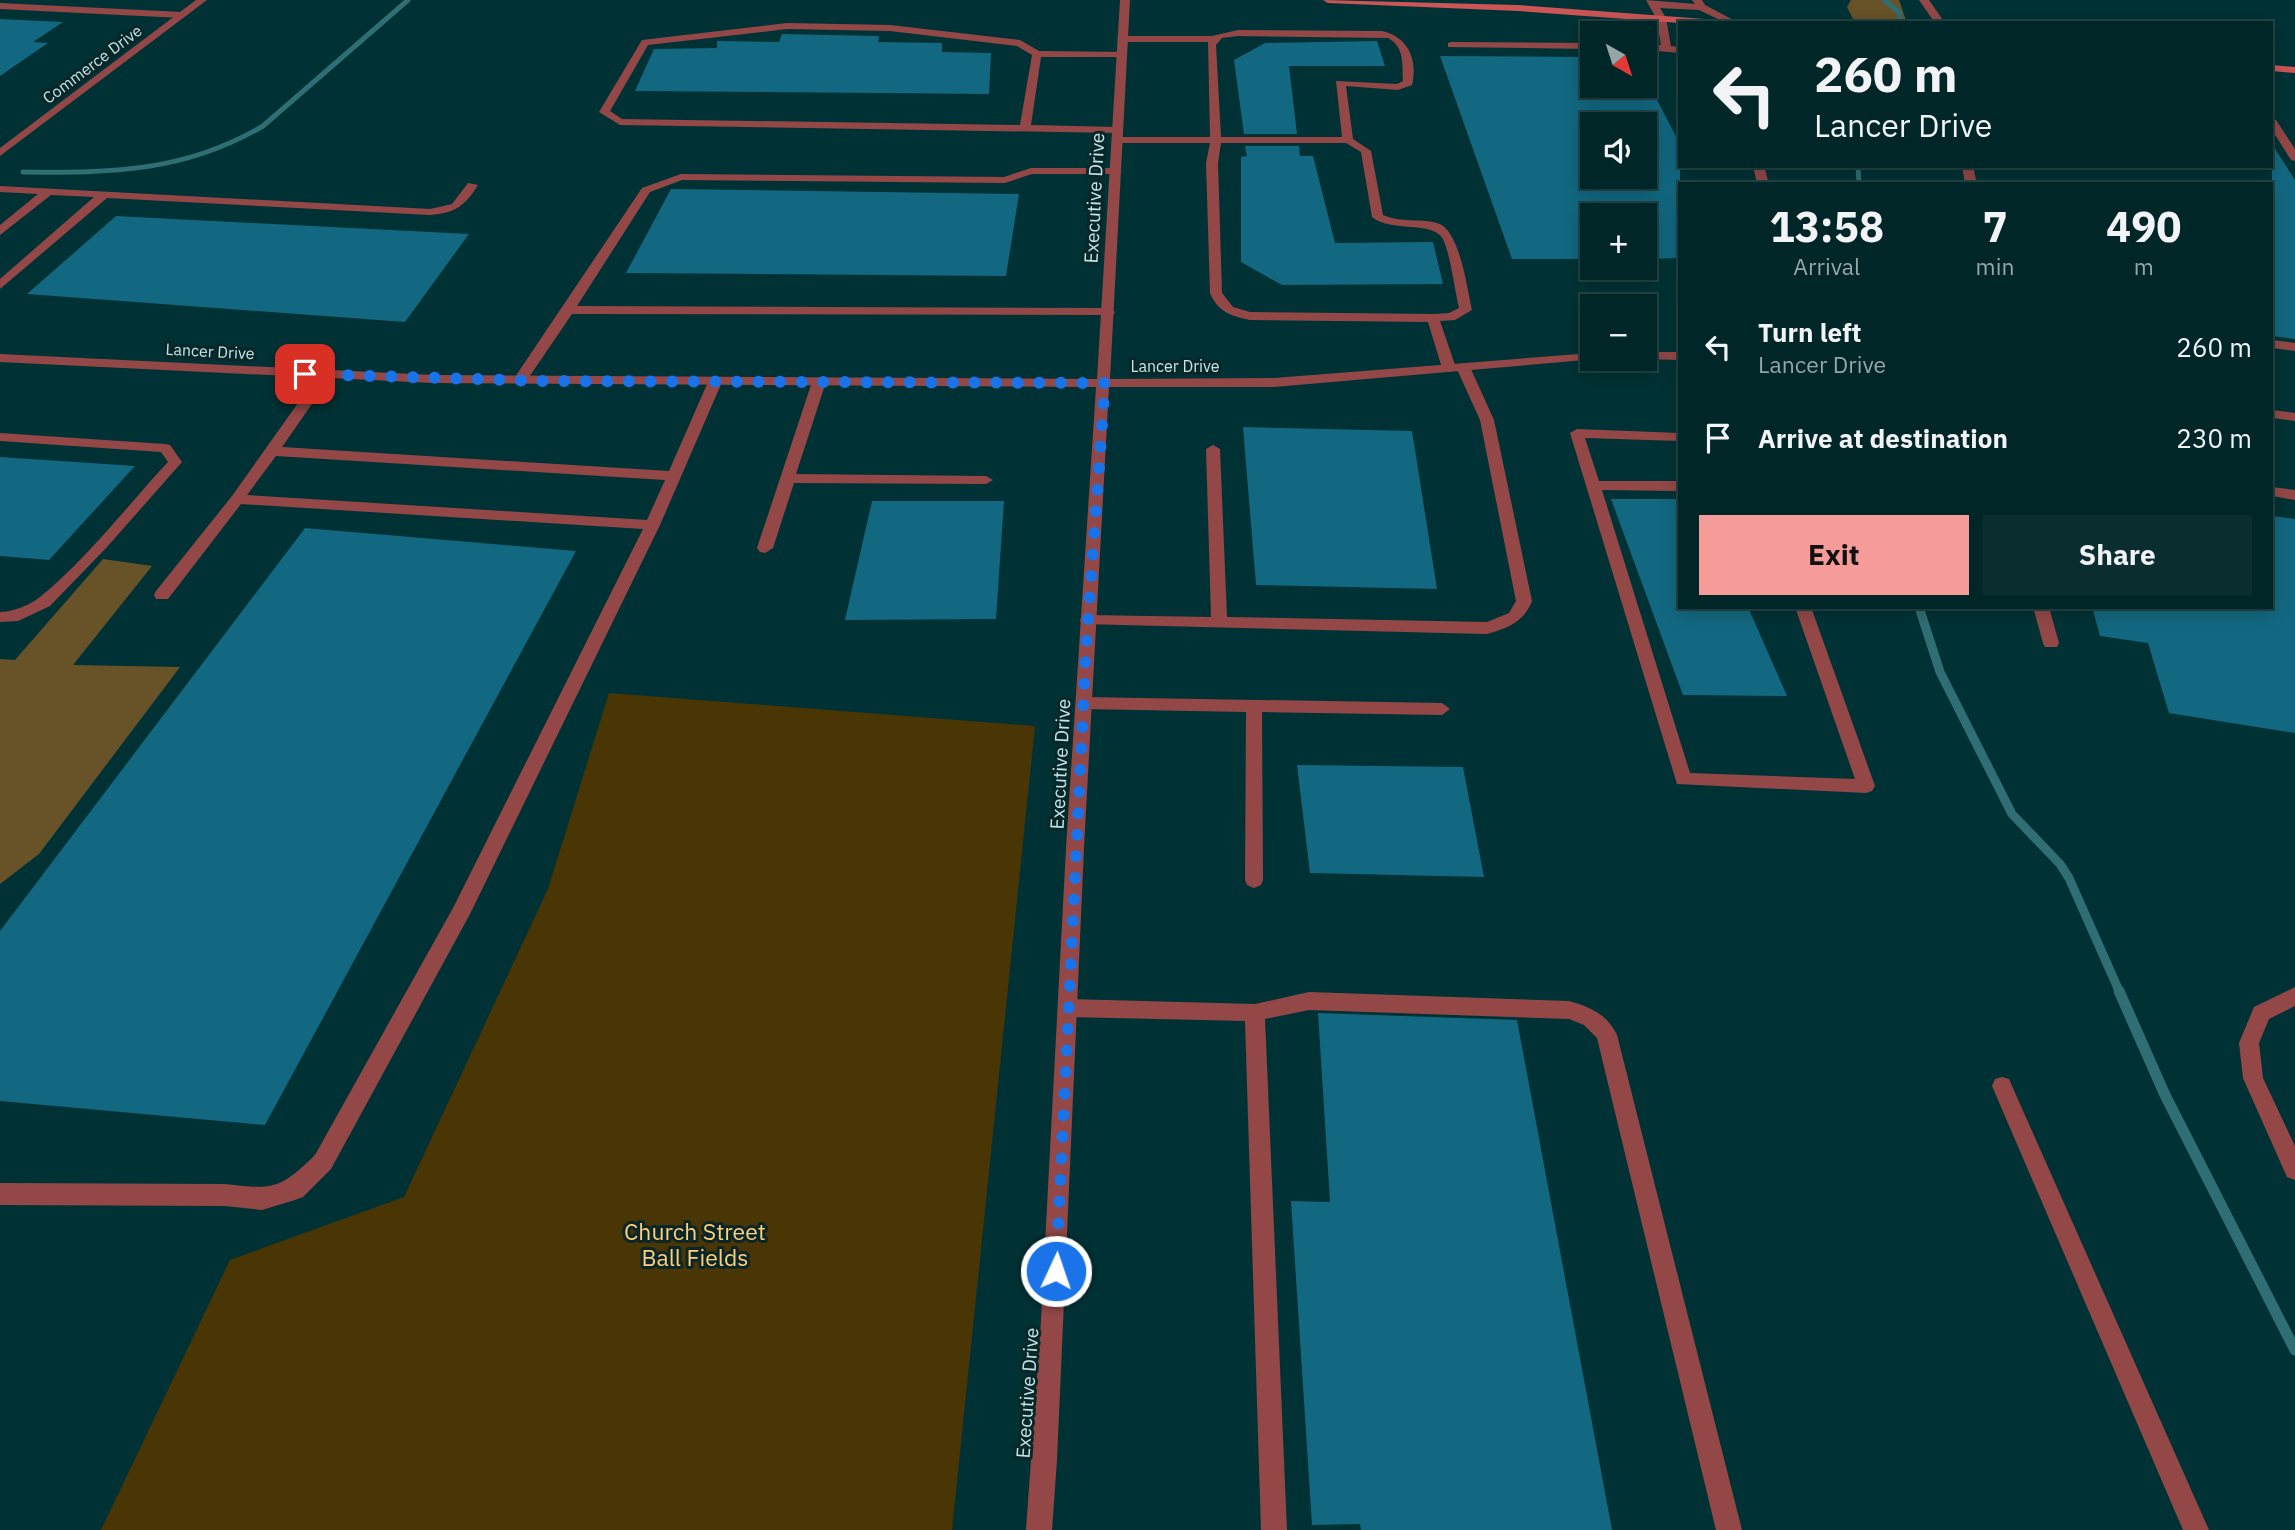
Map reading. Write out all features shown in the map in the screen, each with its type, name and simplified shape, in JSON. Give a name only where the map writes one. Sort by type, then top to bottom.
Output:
[{"type":"main road","points":[[1328,0],[1433,2],[1695,21]]},
{"type":"main road","points":[[2273,68],[2295,71]]},
{"type":"street","points":[[80,10],[94,0]]},
{"type":"street","name":"Commerce Drive","points":[[2,149],[202,0]]},
{"type":"street","name":"Executive Drive","points":[[1039,1530],[1053,1324],[1088,620],[1105,383],[1125,0]]},
{"type":"street","points":[[1924,0],[1939,21]]},
{"type":"street","points":[[1667,48],[1661,18],[1653,3],[1699,3],[1730,21]]},
{"type":"street","points":[[0,6],[182,15]]},
{"type":"street","points":[[1213,40],[1211,45],[1216,141],[1212,163],[1216,293],[1220,305],[1229,312],[1250,316],[1433,318],[1451,317],[1465,310],[1448,237],[1436,226],[1391,223],[1378,217],[1366,151],[1348,139],[1216,141],[1025,128],[620,122],[604,112],[645,42],[787,26],[890,29],[1020,43],[1037,54],[1213,40],[1220,35],[1238,33],[1394,35],[1407,55],[1408,82],[1398,87],[1340,83],[1348,139]]},
{"type":"street","points":[[1451,45],[1580,46]]},
{"type":"street","points":[[1657,48],[1678,50]]},
{"type":"street","points":[[1025,128],[1037,54]]},
{"type":"street","points":[[2273,124],[2295,158]]},
{"type":"street","points":[[520,380],[646,190],[681,177],[1005,180],[1031,171],[1116,172]]},
{"type":"street","points":[[0,190],[430,212],[451,210],[461,204],[472,186]]},
{"type":"street","points":[[0,231],[48,192]]},
{"type":"street","points":[[0,285],[106,194]]},
{"type":"street","points":[[568,310],[1109,312]]},
{"type":"street","points":[[1088,620],[1487,628],[1513,618],[1522,609],[1524,601],[1486,420],[1456,367],[1433,318]]},
{"type":"street","points":[[2273,344],[2295,346]]},
{"type":"street","points":[[1657,356],[1678,356]]},
{"type":"street","name":"Lancer Drive","points":[[0,358],[325,375],[520,380],[1105,383],[1292,382],[1580,358]]},
{"type":"street","points":[[162,594],[237,499],[325,375]]},
{"type":"street","points":[[0,1194],[225,1195],[262,1199],[295,1190],[323,1162],[460,914],[653,525],[716,382]]},
{"type":"street","points":[[765,548],[820,382]]},
{"type":"street","points":[[2273,414],[2295,417]]},
{"type":"street","points":[[1678,437],[1577,433],[1683,779],[1866,786],[1804,609]]},
{"type":"street","points":[[0,437],[165,448],[175,462],[102,544],[44,602],[12,617],[0,617]]},
{"type":"street","points":[[1213,449],[1219,623]]},
{"type":"street","points":[[272,451],[676,476]]},
{"type":"street","points":[[788,478],[986,480]]},
{"type":"street","points":[[1593,485],[1678,486]]},
{"type":"street","points":[[2273,492],[2295,495]]},
{"type":"street","points":[[237,499],[653,525]]},
{"type":"street","points":[[2042,609],[2051,643]]},
{"type":"street","points":[[1084,703],[1442,709]]},
{"type":"street","points":[[1254,706],[1254,880]]},
{"type":"street","points":[[2295,996],[2260,1013],[2249,1043],[2253,1078],[2295,1170]]},
{"type":"street","points":[[1068,1008],[1255,1013],[1309,1001],[1569,1010],[1590,1016],[1600,1024],[1607,1035],[1729,1530]]},
{"type":"street","points":[[1255,1013],[1274,1530]]},
{"type":"street","points":[[2002,1086],[2196,1530]]},
{"type":"green space","name":"Church Street Ball Fields","points":[[609,693],[1035,726],[952,1530],[101,1530],[230,1260],[404,1197],[548,889]]},
{"type":"shaded area","points":[[1851,0],[1899,0],[1906,21],[1854,21],[1847,7]]},
{"type":"shaded area","points":[[103,559],[152,566],[73,665],[180,667],[39,854],[0,884],[0,659],[15,660]]},
{"type":"building","points":[[0,19],[63,22],[33,42],[48,43],[0,76]]},
{"type":"building","points":[[782,34],[879,36],[878,42],[942,43],[942,52],[991,53],[989,94],[635,91],[654,49],[717,48],[717,41],[779,42]]},
{"type":"building","points":[[1377,41],[1385,66],[1289,66],[1297,134],[1244,134],[1234,60],[1265,43]]},
{"type":"building","points":[[1440,56],[1580,57],[1580,98],[1656,98],[1678,140],[1678,258],[1657,259],[1657,203],[1580,203],[1580,259],[1512,259]]},
{"type":"building","points":[[1245,146],[1299,146],[1300,156],[1313,156],[1335,243],[1433,242],[1443,284],[1282,285],[1241,262],[1241,157],[1247,156]]},
{"type":"building","points":[[2273,146],[2295,180],[2295,339],[2273,336]]},
{"type":"building","points":[[671,189],[1019,194],[1006,276],[626,273]]},
{"type":"building","points":[[116,216],[469,234],[405,322],[27,294]]},
{"type":"building","points":[[1243,427],[1412,431],[1437,589],[1256,585]]},
{"type":"building","points":[[0,457],[135,466],[49,560],[0,556]]},
{"type":"building","points":[[1611,499],[1678,499],[1678,609],[1749,609],[1787,696],[1683,695]]},
{"type":"building","points":[[872,501],[1004,501],[996,619],[845,620]]},
{"type":"building","points":[[2273,516],[2295,519],[2295,733],[2169,713],[2148,643],[2100,636],[2093,609],[2273,609]]},
{"type":"building","points":[[305,528],[576,551],[265,1125],[0,1101],[0,931]]},
{"type":"building","points":[[1297,765],[1463,767],[1484,877],[1310,873]]},
{"type":"building","points":[[1318,1013],[1517,1020],[1612,1530],[1361,1530],[1360,1524],[1312,1525],[1291,1201],[1330,1202]]},
{"type":"waterway","points":[[23,172],[87,172],[147,167],[205,153],[234,141],[263,126],[408,0]]},
{"type":"waterway","points":[[1884,0],[1899,12],[1901,21]]},
{"type":"waterway","points":[[1858,168],[1859,182]]},
{"type":"waterway","points":[[1920,609],[1940,672],[2012,814],[2060,864],[2069,878],[2120,993]]},
{"type":"waterway","points":[[2119,991],[2165,1095],[2295,1350]]},
{"type":"route","points":[[305,374],[541,381],[1105,383],[1086,648],[1056,1271]]}]
